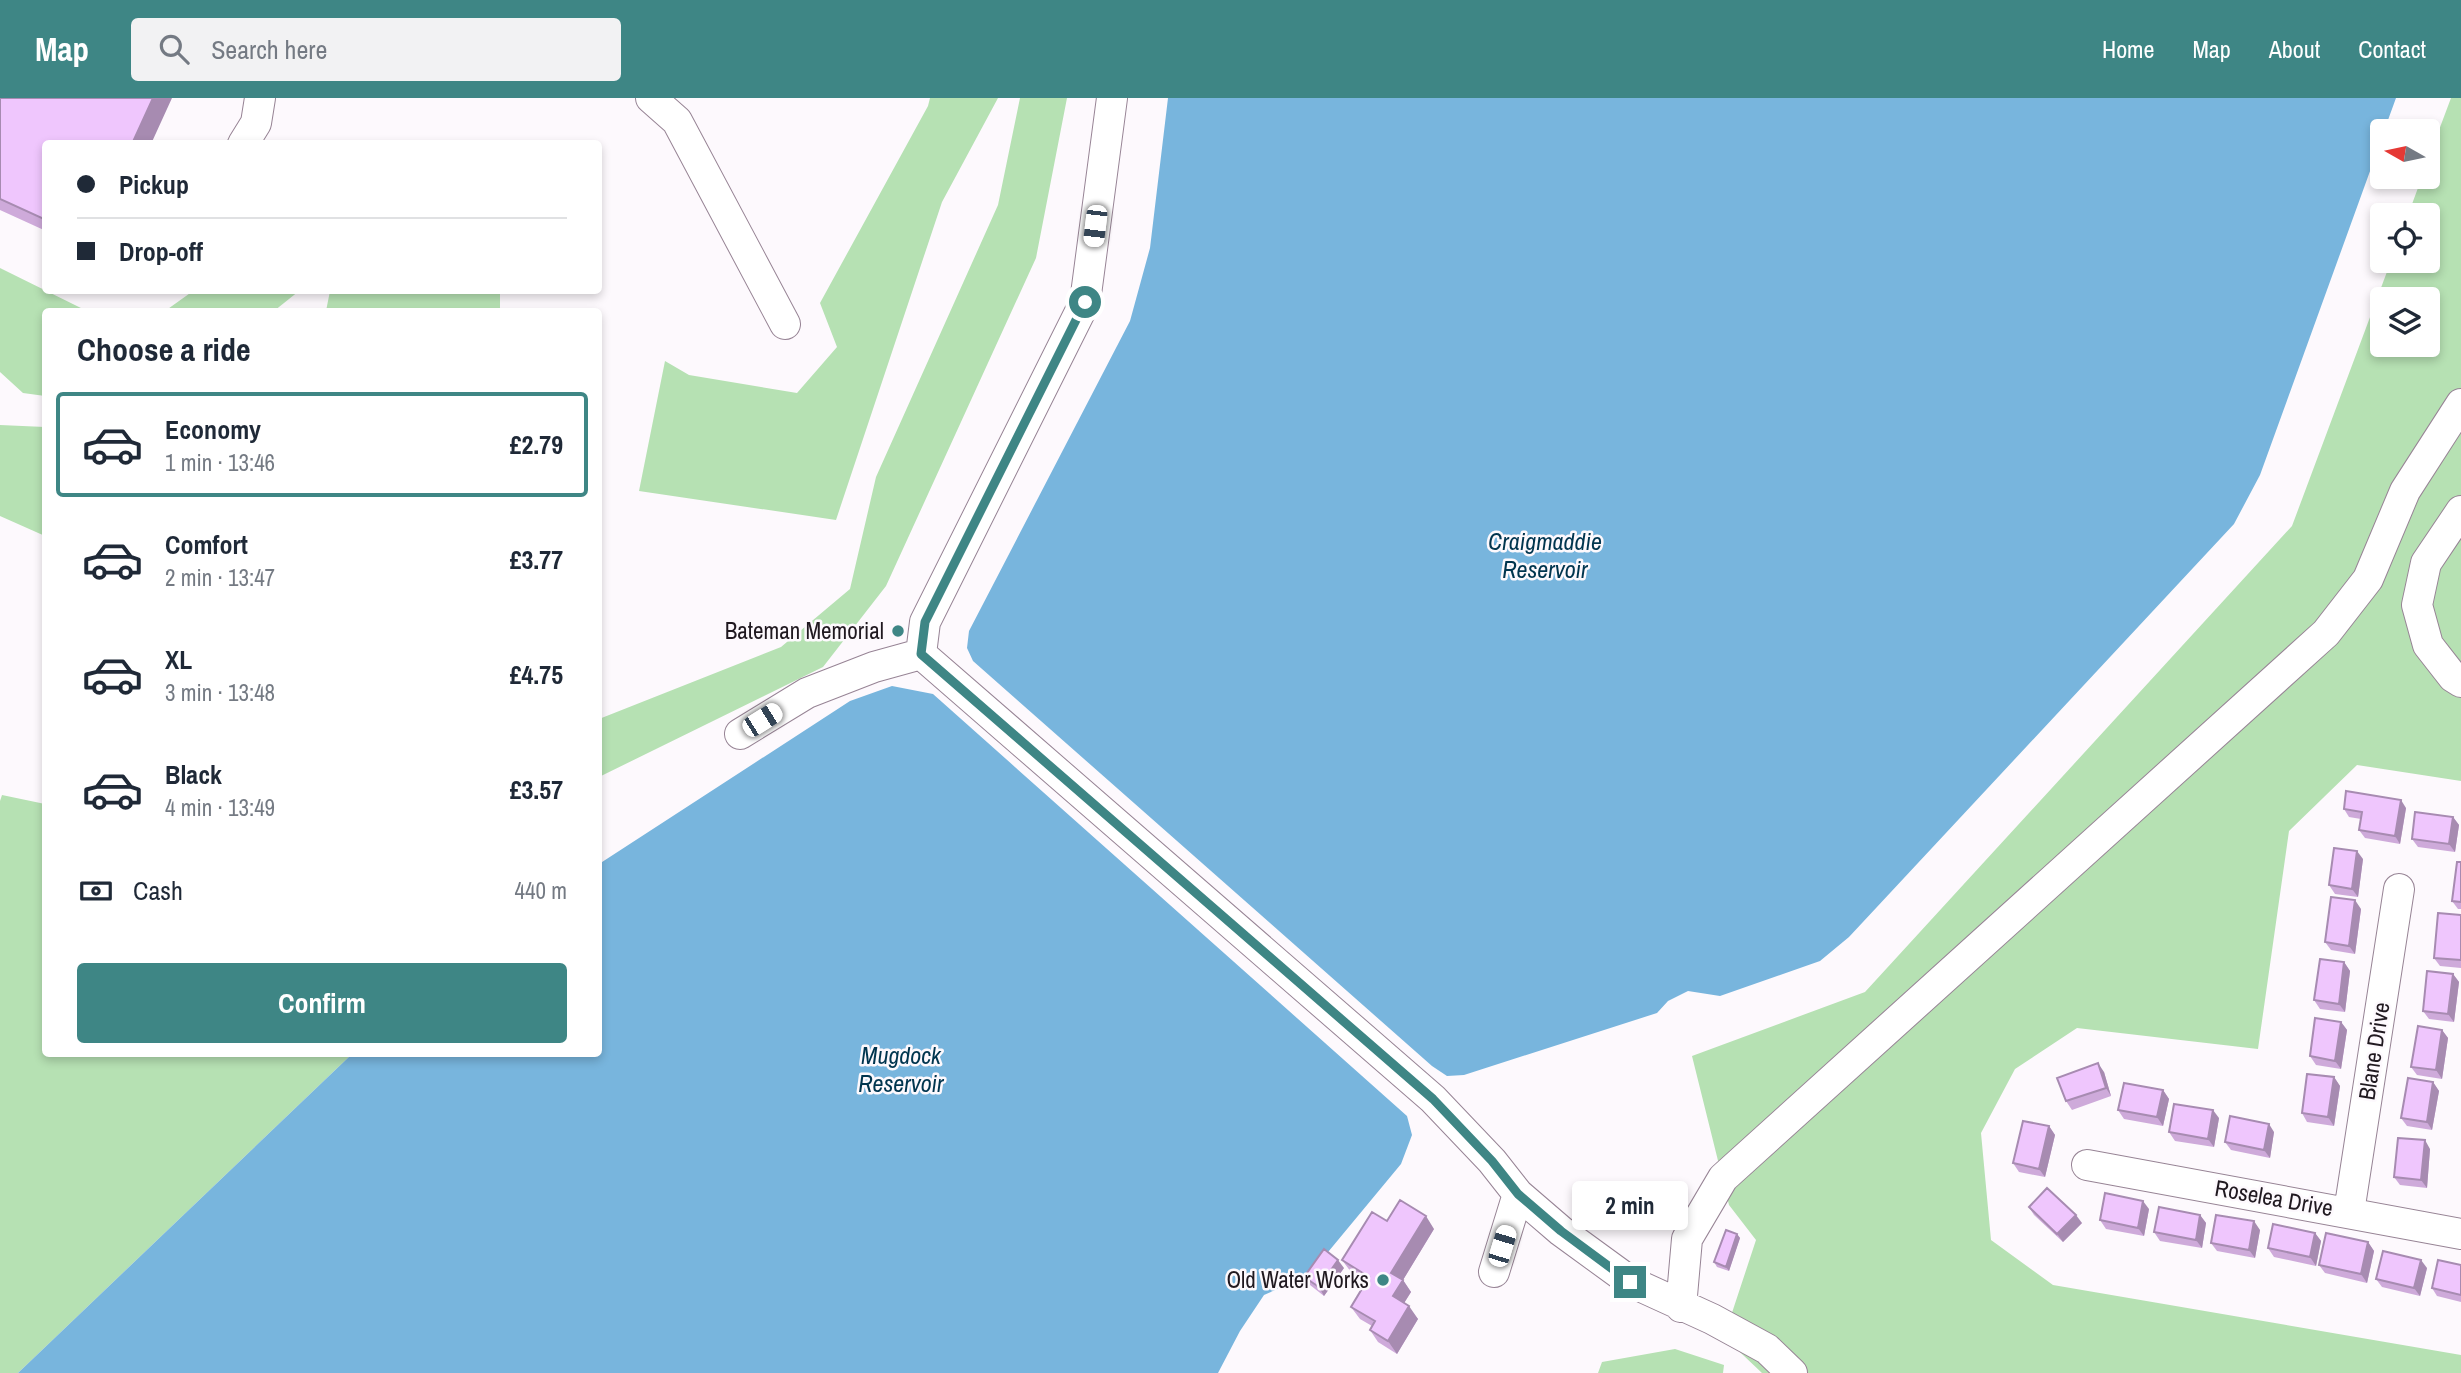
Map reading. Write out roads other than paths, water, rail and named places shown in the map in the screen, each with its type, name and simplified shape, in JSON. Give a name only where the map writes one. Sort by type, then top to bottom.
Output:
[{"type":"street","points":[[245,140],[256,123],[260,98]]},
{"type":"street","points":[[651,98],[677,121],[785,324]]},
{"type":"street","points":[[921,654],[925,622],[1085,302],[1112,98]]},
{"type":"street","points":[[1681,1307],[1687,1239],[1723,1178],[2326,634],[2368,579],[2405,491],[2461,404]]},
{"type":"street","points":[[2461,511],[2426,563],[2417,606],[2428,645],[2453,677],[2461,682]]},
{"type":"street","points":[[740,734],[807,693],[874,667],[921,654]]},
{"type":"street","points":[[921,654],[1433,1099],[1492,1161],[1518,1194],[1561,1231],[1630,1282],[1712,1319],[1767,1349],[1792,1373]]},
{"type":"street","name":"Blane Drive","points":[[2349,1212],[2399,889]]},
{"type":"street","name":"Roselea Drive","points":[[2087,1165],[2461,1234]]},
{"type":"street","points":[[1494,1272],[1518,1194]]},
{"type":"water","name":"Craigmaddie Reservoir","points":[[1168,98],[2396,98],[2388,119],[2370,119],[2370,171],[2260,475],[2234,524],[1849,937],[1820,961],[1720,996],[1688,991],[1668,1001],[1657,1013],[1464,1075],[1447,1076],[1432,1066],[973,661],[967,648],[969,631],[1130,321],[1150,248]]},
{"type":"water","name":"Mugdock Reservoir","points":[[892,686],[933,694],[1407,1116],[1412,1135],[1401,1164],[1309,1275],[1264,1295],[1240,1331],[1218,1373],[18,1373],[349,1057],[602,1057],[602,862],[850,701]]},
{"type":"place","name":"Bateman Memorial","points":[[898,631]]},
{"type":"place","name":"Old Water Works","points":[[1383,1280]]}]
